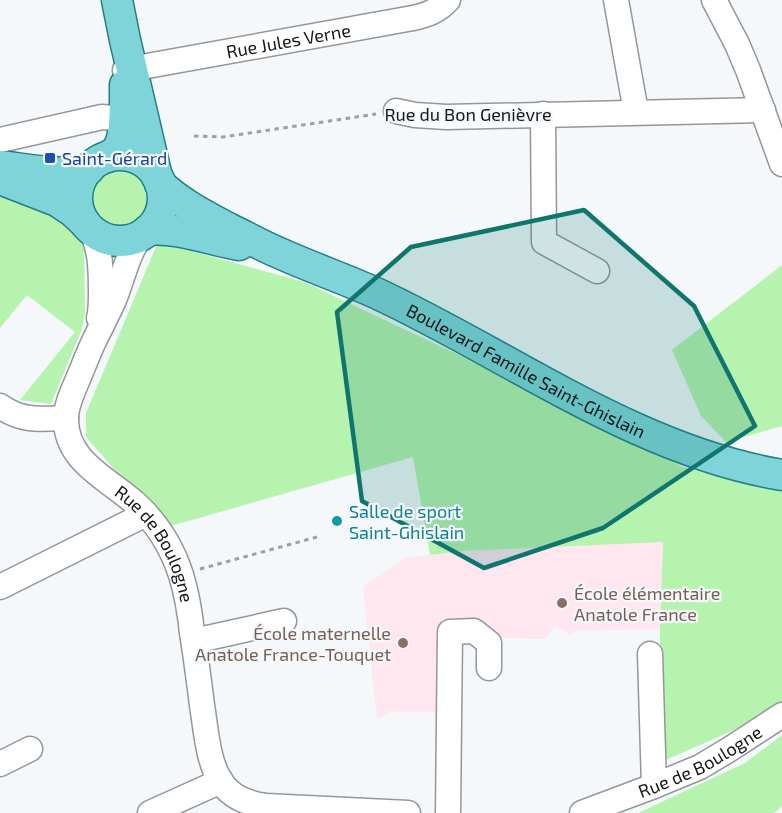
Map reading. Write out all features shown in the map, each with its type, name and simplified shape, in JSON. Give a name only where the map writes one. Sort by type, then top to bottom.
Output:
[{"type":"main road","points":[[0,179],[57,201],[98,234],[112,240],[128,240],[145,232],[158,216],[162,206],[162,195],[129,69],[117,0]]},
{"type":"main road","points":[[87,225],[79,210],[77,197],[80,184],[98,163],[118,149],[123,126],[129,69]]},
{"type":"main road","points":[[0,166],[76,171],[124,156],[135,158],[146,164],[159,180]]},
{"type":"main road","name":"Boulevard Famille Saint-Ghislain","points":[[159,180],[176,198],[195,210],[277,252],[378,294],[436,323],[561,392],[643,431],[718,460],[782,476]]},
{"type":"main road","name":"Boulevard Famille Saint-Ghislain","points":[[145,232],[156,229],[173,231],[277,252]]},
{"type":"street","name":"Rue Jules Verne","points":[[129,69],[413,18],[430,14],[442,7],[448,0]]},
{"type":"street","points":[[616,0],[636,112]]},
{"type":"street","points":[[714,0],[736,44],[781,158]]},
{"type":"street","name":"Rue du Bon Genièvre","points":[[396,111],[432,117],[763,110]]},
{"type":"street","points":[[543,114],[544,242],[597,271]]},
{"type":"street","points":[[0,140],[102,117],[114,118],[123,126]]},
{"type":"street","name":"Rue de Boulogne","points":[[87,225],[96,242],[101,273],[100,312],[95,338]]},
{"type":"street","name":"Rue de Boulogne","points":[[145,232],[132,249],[114,299],[72,394],[66,418],[68,434],[72,447],[80,459],[134,502],[167,542],[181,575],[188,600],[207,740],[221,782]]},
{"type":"street","points":[[0,406],[23,418],[66,418]]},
{"type":"street","points":[[0,587],[146,514]]},
{"type":"street","points":[[194,641],[284,621]]},
{"type":"street","points":[[448,813],[450,632],[474,631],[489,643],[489,668]]},
{"type":"street","points":[[650,654],[654,786]]},
{"type":"street","name":"Rue de Boulogne","points":[[582,813],[700,767],[782,715]]},
{"type":"street","points":[[0,764],[30,749]]},
{"type":"street","points":[[150,813],[221,782],[234,795],[266,807],[408,813]]},
{"type":"path","name":"Rue du Bon Genièvre","points":[[194,136],[223,137],[396,111]]},
{"type":"path","points":[[181,575],[316,537]]},
{"type":"highlighted area","points":[[584,210],[694,306],[755,426],[603,528],[484,568],[362,501],[337,312],[411,247]]},
{"type":"shaded area","points":[[663,542],[660,629],[575,630],[571,635],[554,626],[546,639],[526,639],[497,638],[448,627],[435,628],[439,712],[390,712],[377,720],[363,587],[405,558],[464,551]]},
{"type":"green space","points":[[119,167],[141,176],[150,198],[141,220],[119,229],[97,220],[88,198],[97,176]]},
{"type":"green space","points":[[0,195],[58,215],[84,246],[85,313],[82,329],[51,404],[20,400],[75,332],[27,295],[0,328]]},
{"type":"green space","points":[[158,242],[304,282],[461,356],[683,467],[782,492],[782,703],[732,731],[661,762],[660,629],[663,542],[464,551],[430,555],[413,457],[171,526],[113,468],[86,437],[86,413]]},
{"type":"green space","points":[[782,265],[782,426],[726,442],[701,416],[672,350]]},
{"type":"green space","points":[[782,735],[782,806],[774,813],[638,813],[745,763]]},
{"type":"place","name":"Saint-Gérard","points":[[50,158]]},
{"type":"place","name":"Salle de sport Saint-Ghislain","points":[[337,521]]},
{"type":"place","name":"École élémentaire Anatole France","points":[[562,603]]},
{"type":"place","name":"École maternelle Anatole France-Touquet","points":[[403,643]]}]
